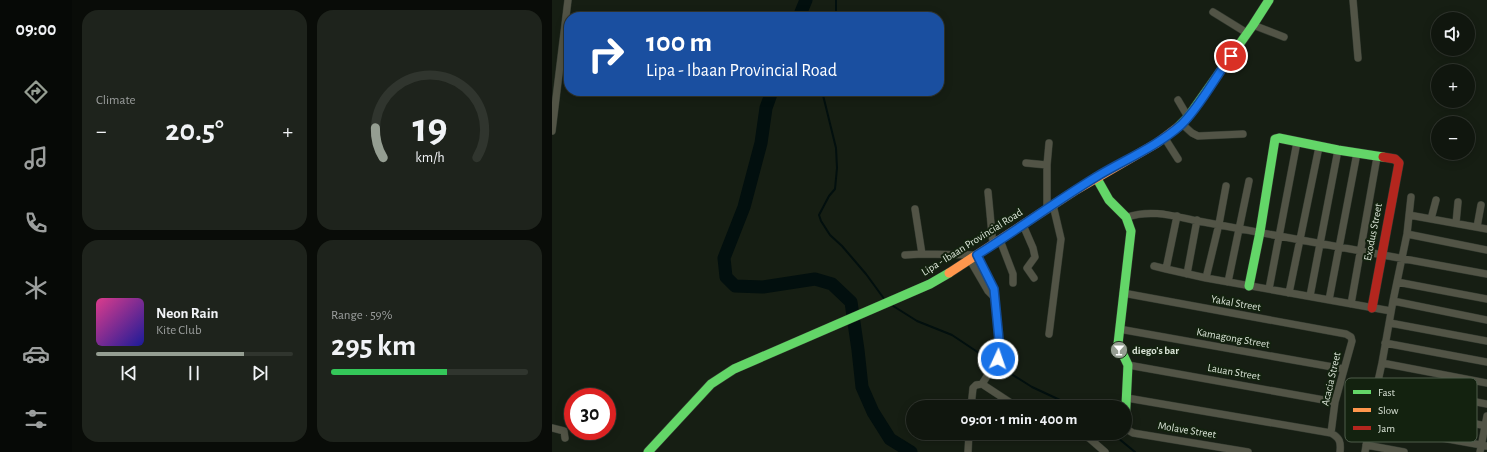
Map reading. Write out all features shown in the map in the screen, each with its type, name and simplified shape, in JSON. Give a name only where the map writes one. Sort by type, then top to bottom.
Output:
[{"type":"main road","name":"Lipa - Ibaan Provincial Road","points":[[648,452],[711,384],[734,369],[930,284],[1096,177],[1156,144],[1185,120],[1269,0]]},
{"type":"main road","points":[[1249,286],[1260,232],[1275,139],[1279,138],[1377,157]]},
{"type":"main road","name":"Exodus Street","points":[[1372,308],[1381,253],[1399,163],[1395,159],[1377,157]]},
{"type":"main road","points":[[1096,177],[1110,200],[1127,217],[1130,223],[1118,344],[1128,365],[1127,398]]},
{"type":"street","points":[[567,12],[568,0]]},
{"type":"street","points":[[1354,0],[1358,58]]},
{"type":"street","points":[[1213,12],[1250,29],[1284,37]]},
{"type":"street","points":[[552,131],[564,33]]},
{"type":"street","points":[[1178,100],[1185,120],[1192,133],[1198,136],[1243,134]]},
{"type":"street","points":[[1164,137],[1178,159]]},
{"type":"street","points":[[1269,289],[1297,142]]},
{"type":"street","points":[[1049,143],[1047,165],[1050,207],[1062,239],[1049,334]]},
{"type":"street","points":[[1289,293],[1319,146]]},
{"type":"street","points":[[1310,296],[1338,150]]},
{"type":"street","points":[[1329,300],[1357,153]]},
{"type":"street","points":[[1351,304],[1377,157]]},
{"type":"street","points":[[1026,163],[1047,165]]},
{"type":"street","points":[[1228,282],[1238,228],[1249,181]]},
{"type":"street","points":[[1206,278],[1219,224],[1226,186]]},
{"type":"street","points":[[988,192],[996,242],[1013,274],[1013,283]]},
{"type":"street","points":[[1379,378],[1412,197]]},
{"type":"street","points":[[1432,218],[1436,200]]},
{"type":"street","points":[[1456,223],[1458,202]]},
{"type":"street","points":[[1477,227],[1482,205]]},
{"type":"street","points":[[915,209],[922,254]]},
{"type":"street","points":[[1127,217],[1140,213],[1176,216],[1361,251],[1381,253],[1487,274]]},
{"type":"street","points":[[1409,215],[1487,228]]},
{"type":"street","points":[[1166,268],[1176,216]]},
{"type":"street","points":[[1187,274],[1197,220]]},
{"type":"street","points":[[1023,225],[1033,248],[1035,257],[1027,268],[1034,278]]},
{"type":"street","points":[[1406,234],[1487,250]]},
{"type":"street","points":[[905,256],[922,254],[973,257],[994,289],[1000,350],[997,360],[982,384]]},
{"type":"street","points":[[1154,266],[1206,278],[1391,312]]},
{"type":"street","points":[[1397,282],[1487,299]]},
{"type":"street","name":"Yakal Street","points":[[1123,293],[1346,334]]},
{"type":"street","points":[[1393,301],[1487,320]]},
{"type":"street","points":[[1390,323],[1487,341]]},
{"type":"street","name":"Kamagong Street","points":[[1119,330],[1344,369]]},
{"type":"street","name":"Acacia Street","points":[[1332,432],[1335,402],[1352,341],[1351,337],[1346,334]]},
{"type":"street","points":[[1385,343],[1487,362]]},
{"type":"street","points":[[1382,363],[1461,378]]},
{"type":"street","name":"Lauan Street","points":[[1128,365],[1335,402]]},
{"type":"street","points":[[1477,381],[1487,383]]},
{"type":"street","points":[[972,400],[973,388],[976,385],[982,384],[1006,400]]},
{"type":"street","points":[[1127,398],[1332,432],[1339,438],[1341,443],[1340,452]]},
{"type":"street","points":[[1477,402],[1487,404]]},
{"type":"street","points":[[1454,442],[1483,448],[1487,416]]},
{"type":"street","points":[[552,428],[564,431]]},
{"type":"street","name":"Molave Street","points":[[1132,432],[1248,452]]},
{"type":"street","points":[[968,452],[969,440]]},
{"type":"street","points":[[1096,448],[1105,452]]},
{"type":"street","points":[[1366,449],[1404,452]]},
{"type":"waterway","points":[[801,12],[806,0]]},
{"type":"waterway","points":[[836,0],[836,12]]},
{"type":"waterway","points":[[770,96],[766,108],[761,143],[744,207],[724,258],[726,277],[735,286],[763,287],[815,279],[832,284],[851,302],[862,387],[873,412],[890,439],[911,452]]},
{"type":"waterway","points":[[823,96],[836,148],[837,168],[835,189],[829,196],[819,215],[830,235],[842,246],[866,274],[885,300]]},
{"type":"waterway","points":[[890,304],[917,321],[952,335],[994,363]]},
{"type":"waterway","points":[[997,365],[1032,387],[1060,400]]},
{"type":"waterway","points":[[1120,440],[1135,452]]},
{"type":"traffic: fast","points":[[1178,127],[1188,117],[1269,0]]},
{"type":"traffic: fast","points":[[1249,286],[1260,232],[1275,139],[1279,138],[1338,150],[1383,157]]},
{"type":"traffic: fast","points":[[1096,177],[1109,200],[1126,217],[1131,231],[1118,344],[1128,365],[1126,400]]},
{"type":"traffic: fast","points":[[648,452],[711,384],[734,369],[930,284],[949,273]]},
{"type":"traffic: slow","points":[[949,273],[1076,190],[1157,143],[1178,127]]},
{"type":"traffic: jam","points":[[1372,308],[1399,163],[1395,159],[1383,157]]},
{"type":"place","name":"diego's bar","points":[[1119,350]]},
{"type":"route","points":[[998,359],[1000,350],[994,289],[977,255],[1096,177],[1156,144],[1175,130],[1188,117],[1231,56]]}]
